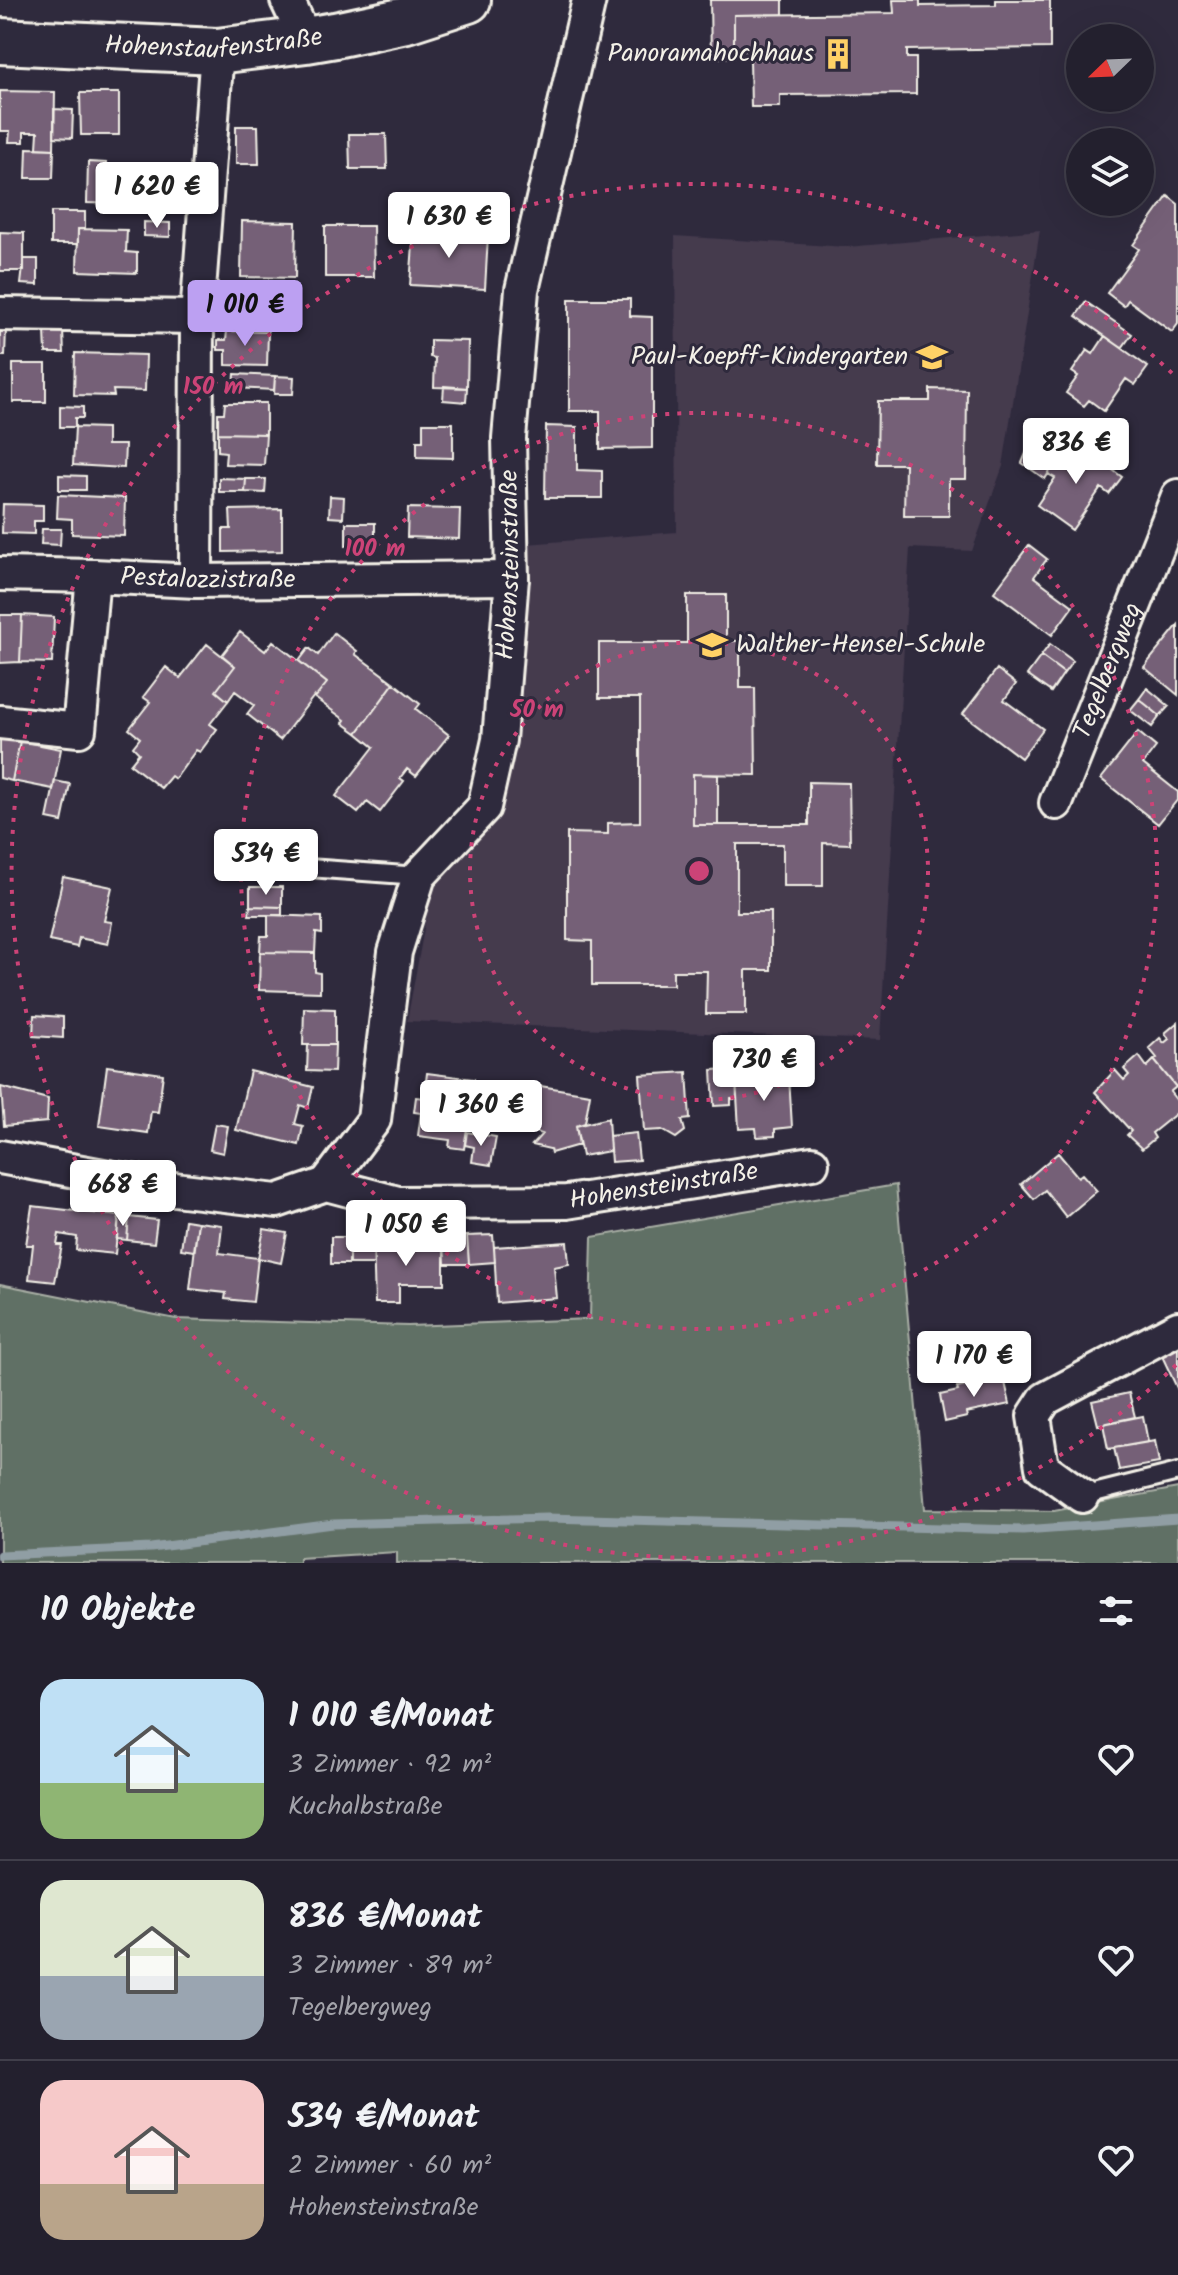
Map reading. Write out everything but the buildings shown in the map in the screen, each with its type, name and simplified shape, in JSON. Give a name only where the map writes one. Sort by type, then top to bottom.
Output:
[{"type":"main road","name":"Hohenstaufenstraße","points":[[0,41],[217,51],[306,40],[406,20],[468,0]]},
{"type":"street","points":[[287,0],[306,40]]},
{"type":"street","name":"Hohensteinstraße","points":[[589,0],[522,290],[509,438],[512,578],[499,740],[484,807],[419,876],[395,952],[374,1120],[326,1184],[398,1203],[567,1202],[812,1163]]},
{"type":"street","points":[[196,581],[197,317],[217,51]]},
{"type":"street","points":[[0,314],[197,317]]},
{"type":"street","name":"Tegelbergweg","points":[[1056,803],[1178,496]]},
{"type":"street","name":"Pestalozzistraße","points":[[0,574],[196,581],[512,578]]},
{"type":"street","points":[[0,722],[79,730],[93,576]]},
{"type":"street","points":[[0,1157],[174,1189],[277,1201],[326,1184]]},
{"type":"street","points":[[1082,1496],[1042,1467],[1034,1416],[1045,1399],[1178,1328]]},
{"type":"lane","points":[[281,866],[419,876]]},
{"type":"lane","points":[[1082,1496],[1178,1472]]},
{"type":"shaded area","name":"Walther-Hensel-Schule","points":[[1040,230],[1003,466],[972,551],[910,548],[880,1040],[407,1021],[432,885],[495,815],[515,743],[526,544],[677,532],[675,236],[847,247]]},
{"type":"green space","points":[[896,1185],[925,1509],[1054,1511],[1178,1488],[1178,1563],[397,1563],[397,1552],[299,1558],[299,1563],[0,1563],[0,1284],[176,1319],[408,1326],[590,1319],[592,1237]]},
{"type":"waterway","points":[[0,1555],[151,1548],[333,1524],[547,1518],[1023,1530],[1178,1519]]},
{"type":"place","name":"Panoramahochhaus","points":[[838,54]]},
{"type":"place","name":"Paul-Koepff-Kindergarten","points":[[932,357]]},
{"type":"place","name":"Walther-Hensel-Schule","points":[[712,645]]}]
